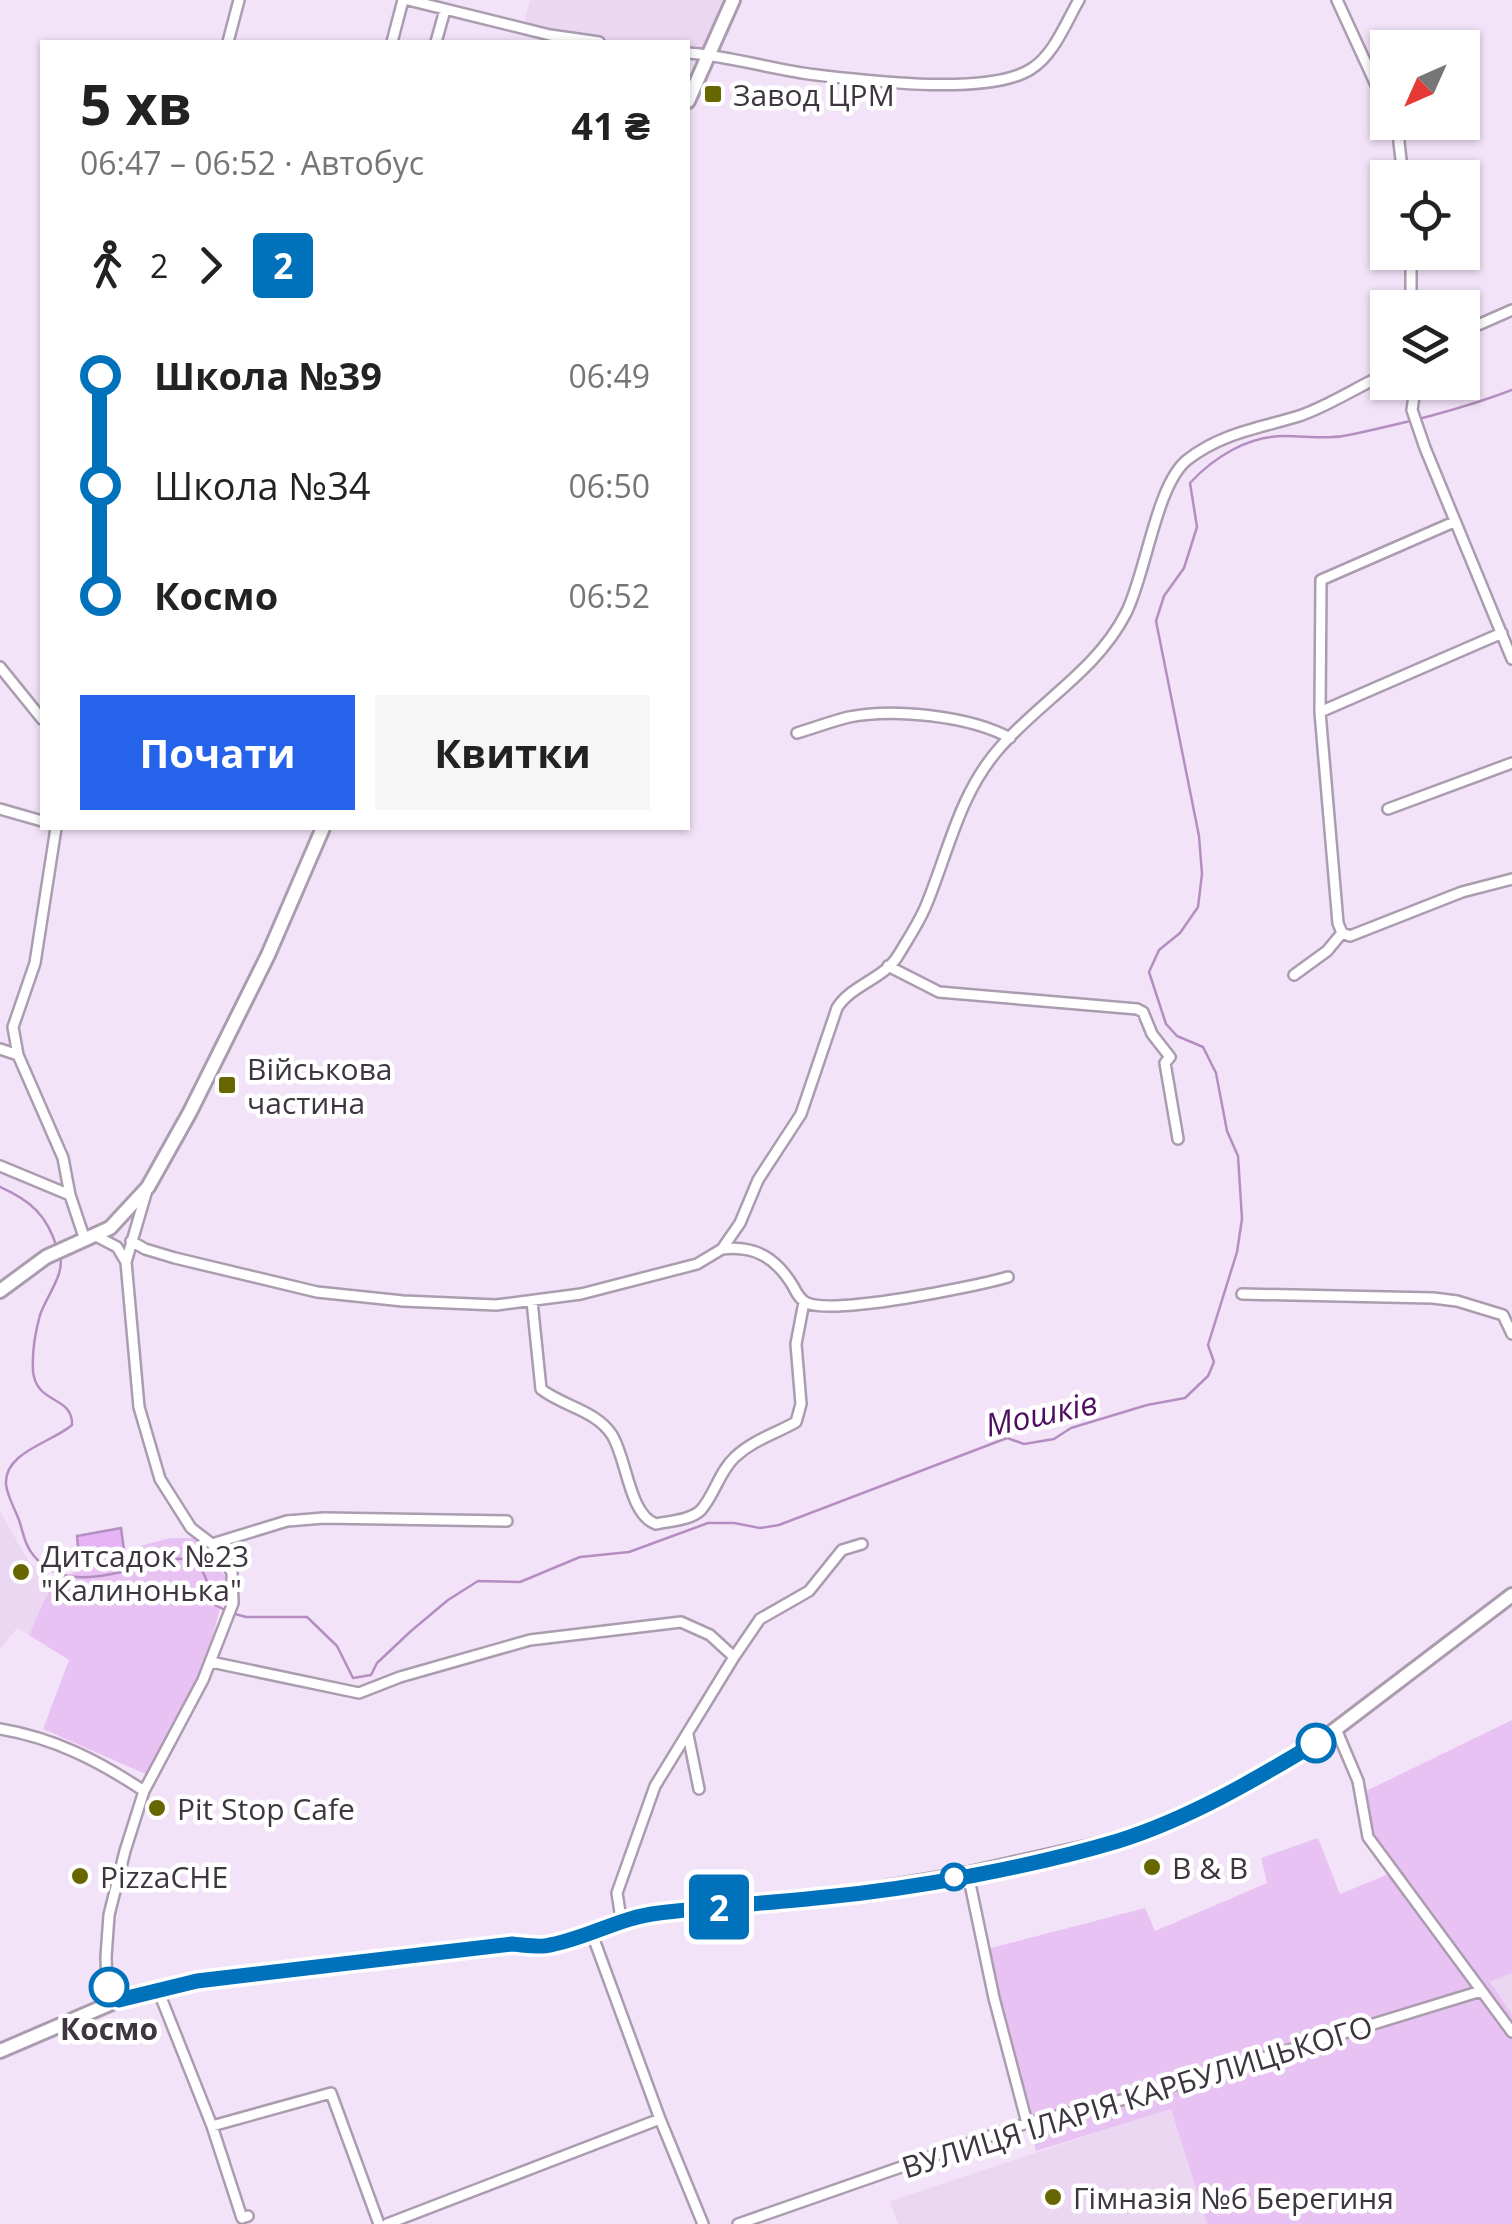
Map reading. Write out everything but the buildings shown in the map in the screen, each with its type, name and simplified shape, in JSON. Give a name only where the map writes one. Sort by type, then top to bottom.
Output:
[{"type":"main road","points":[[690,96],[733,0]]},
{"type":"main road","points":[[0,1291],[46,1256],[91,1238],[122,1217],[148,1186],[190,1112],[268,955],[322,830]]},
{"type":"main road","points":[[0,2052],[119,2000],[197,1981],[512,1944],[547,1946],[592,1934],[624,1919],[831,1897],[968,1874],[1120,1840],[1177,1819],[1282,1764],[1336,1729],[1512,1596]]},
{"type":"street","points":[[229,40],[239,0]]},
{"type":"street","points":[[393,40],[406,0],[590,40]]},
{"type":"street","points":[[690,53],[815,75],[951,84],[990,82],[1032,69],[1046,56],[1079,0]]},
{"type":"street","points":[[1337,0],[1370,72]]},
{"type":"street","points":[[437,40],[445,10]]},
{"type":"street","points":[[1480,324],[1512,310]]},
{"type":"street","points":[[722,1249],[740,1223],[758,1180],[802,1114],[837,1008],[846,994],[896,960],[924,910],[951,833],[974,783],[1010,738],[1094,661],[1125,615],[1142,577],[1167,488],[1184,463],[1213,443],[1250,428],[1302,415],[1370,382]]},
{"type":"street","points":[[1413,400],[1418,429],[1512,659]]},
{"type":"street","points":[[1454,522],[1321,580],[1320,712],[1338,924],[1342,933],[1350,936],[1462,892],[1512,879]]},
{"type":"street","points":[[1320,712],[1502,633]]},
{"type":"street","points":[[0,667],[40,716]]},
{"type":"street","points":[[797,733],[876,714],[991,727],[1010,738]]},
{"type":"street","points":[[1388,809],[1512,763]]},
{"type":"street","points":[[0,809],[40,820]]},
{"type":"street","points":[[56,830],[35,963],[13,1027],[18,1055],[63,1158],[70,1195],[91,1238],[117,1246],[126,1262]]},
{"type":"street","points":[[1294,975],[1328,952],[1342,933]]},
{"type":"street","points":[[888,966],[939,992],[1144,1012],[1152,1034],[1170,1057],[1165,1063],[1178,1139]]},
{"type":"street","points":[[0,1050],[18,1055]]},
{"type":"street","points":[[0,1166],[70,1195]]},
{"type":"street","points":[[119,2000],[108,1986],[109,1916],[144,1791],[211,1662],[233,1603],[232,1573],[212,1544],[192,1528],[175,1506],[160,1479],[139,1407],[126,1262],[148,1186]]},
{"type":"street","points":[[131,1241],[144,1250],[317,1292],[496,1306],[581,1294],[696,1264],[722,1249],[741,1246],[775,1262],[804,1302],[828,1306],[959,1290],[1008,1277]]},
{"type":"street","points":[[1242,1294],[1457,1301],[1503,1314],[1512,1334]]},
{"type":"street","points":[[532,1300],[540,1388],[591,1416],[611,1433],[643,1515],[656,1524],[692,1516],[701,1510],[734,1458],[769,1433],[796,1422],[801,1404],[796,1344],[804,1302]]},
{"type":"street","points":[[212,1544],[287,1521],[324,1518],[507,1521]]},
{"type":"street","points":[[624,1919],[617,1893],[655,1786],[734,1657],[760,1619],[809,1591],[842,1550],[862,1544]]},
{"type":"street","points":[[211,1662],[359,1693],[400,1677],[530,1640],[681,1622],[710,1635],[734,1657]]},
{"type":"street","points":[[0,1729],[58,1744],[101,1762],[144,1791]]},
{"type":"street","points":[[1336,1729],[1358,1782],[1368,1837],[1512,2032]]},
{"type":"street","points":[[688,1734],[700,1789]]},
{"type":"street","points":[[968,1874],[994,1998],[1027,2123]]},
{"type":"street","points":[[592,1934],[703,2224]]},
{"type":"street","points":[[158,1990],[212,2126],[242,2218],[248,2216]]},
{"type":"street","name":"ВУЛИЦЯ ІЛАРІЯ КАРБУЛИЦЬКОГО","points":[[738,2224],[1027,2123],[1142,2095],[1481,1991]]},
{"type":"street","points":[[212,2126],[332,2093],[378,2224]]},
{"type":"street","points":[[388,2224],[660,2119]]},
{"type":"shaded area","name":"Завод ЦРМ","points":[[530,0],[723,0],[703,53],[690,51],[690,40],[604,40],[523,26]]},
{"type":"shaded area","name":"Дитсадок №23 \"Калинонька\"","points":[[0,1511],[29,1562],[55,1582],[29,1635],[17,1628],[0,1650]]},
{"type":"shaded area","points":[[121,1528],[124,1550],[79,1556],[77,1536]]},
{"type":"shaded area","points":[[172,1538],[197,1538],[227,1579],[207,1660],[150,1776],[43,1729],[69,1660],[29,1635],[47,1596],[62,1579],[110,1557]]},
{"type":"shaded area","points":[[1512,1720],[1512,1973],[1490,1982],[1512,2014],[1512,2224],[1207,2224],[1171,2109],[1036,2151],[987,1949],[1145,1908],[1155,1931],[1267,1883],[1261,1858],[1318,1838],[1340,1894],[1396,1871],[1372,1830],[1364,1792]]},
{"type":"shaded area","points":[[1512,1973],[1512,2014],[1489,1982]]},
{"type":"shaded area","points":[[1171,2108],[1207,2224],[898,2224],[890,2201]]},
{"type":"waterway","name":"Мошків","points":[[235,1614],[307,1617],[337,1646],[353,1678],[371,1675],[377,1663],[411,1631],[478,1581],[520,1582],[580,1557],[629,1552],[708,1523],[760,1528],[779,1525],[1007,1438],[1024,1444],[1054,1439],[1071,1428],[1185,1398],[1208,1376],[1214,1362],[1208,1345],[1237,1252],[1242,1219],[1238,1156],[1227,1131],[1216,1073],[1203,1047],[1177,1036],[1166,1024],[1149,972],[1159,950],[1180,933],[1198,907],[1202,874],[1199,836],[1156,621],[1164,596],[1184,568],[1197,527],[1190,483],[1221,457],[1258,440],[1345,436],[1434,415],[1512,390]]},
{"type":"waterway","name":"Мошків","points":[[0,1187],[36,1210],[57,1248]]},
{"type":"waterway","name":"Мошків","points":[[60,1256],[57,1278],[38,1322],[33,1371],[40,1390],[67,1409],[72,1425],[21,1456],[7,1473],[8,1493],[28,1548],[46,1567],[74,1577],[105,1575],[174,1559],[188,1560],[203,1572],[215,1605],[227,1611]]},
{"type":"bus line","name":"2","points":[[109,1987],[119,2000],[197,1981],[327,1964],[512,1944],[547,1946],[592,1934],[624,1919],[654,1913],[831,1897],[1068,1854],[1177,1819],[1316,1743]]},
{"type":"place","name":"Завод ЦРМ","points":[[713,94]]},
{"type":"place","name":"Військова частина","points":[[227,1085]]},
{"type":"place","name":"Дитсадок №23 \"Калинонька\"","points":[[21,1572]]},
{"type":"place","name":"Pit Stop Cafe","points":[[157,1808]]},
{"type":"place","name":"B & B","points":[[1152,1867]]},
{"type":"place","name":"PizzaCHE","points":[[80,1876]]},
{"type":"place","name":"Космо","points":[[109,1987]]},
{"type":"place","name":"Гімназія №6 Берегиня","points":[[1053,2197]]}]
